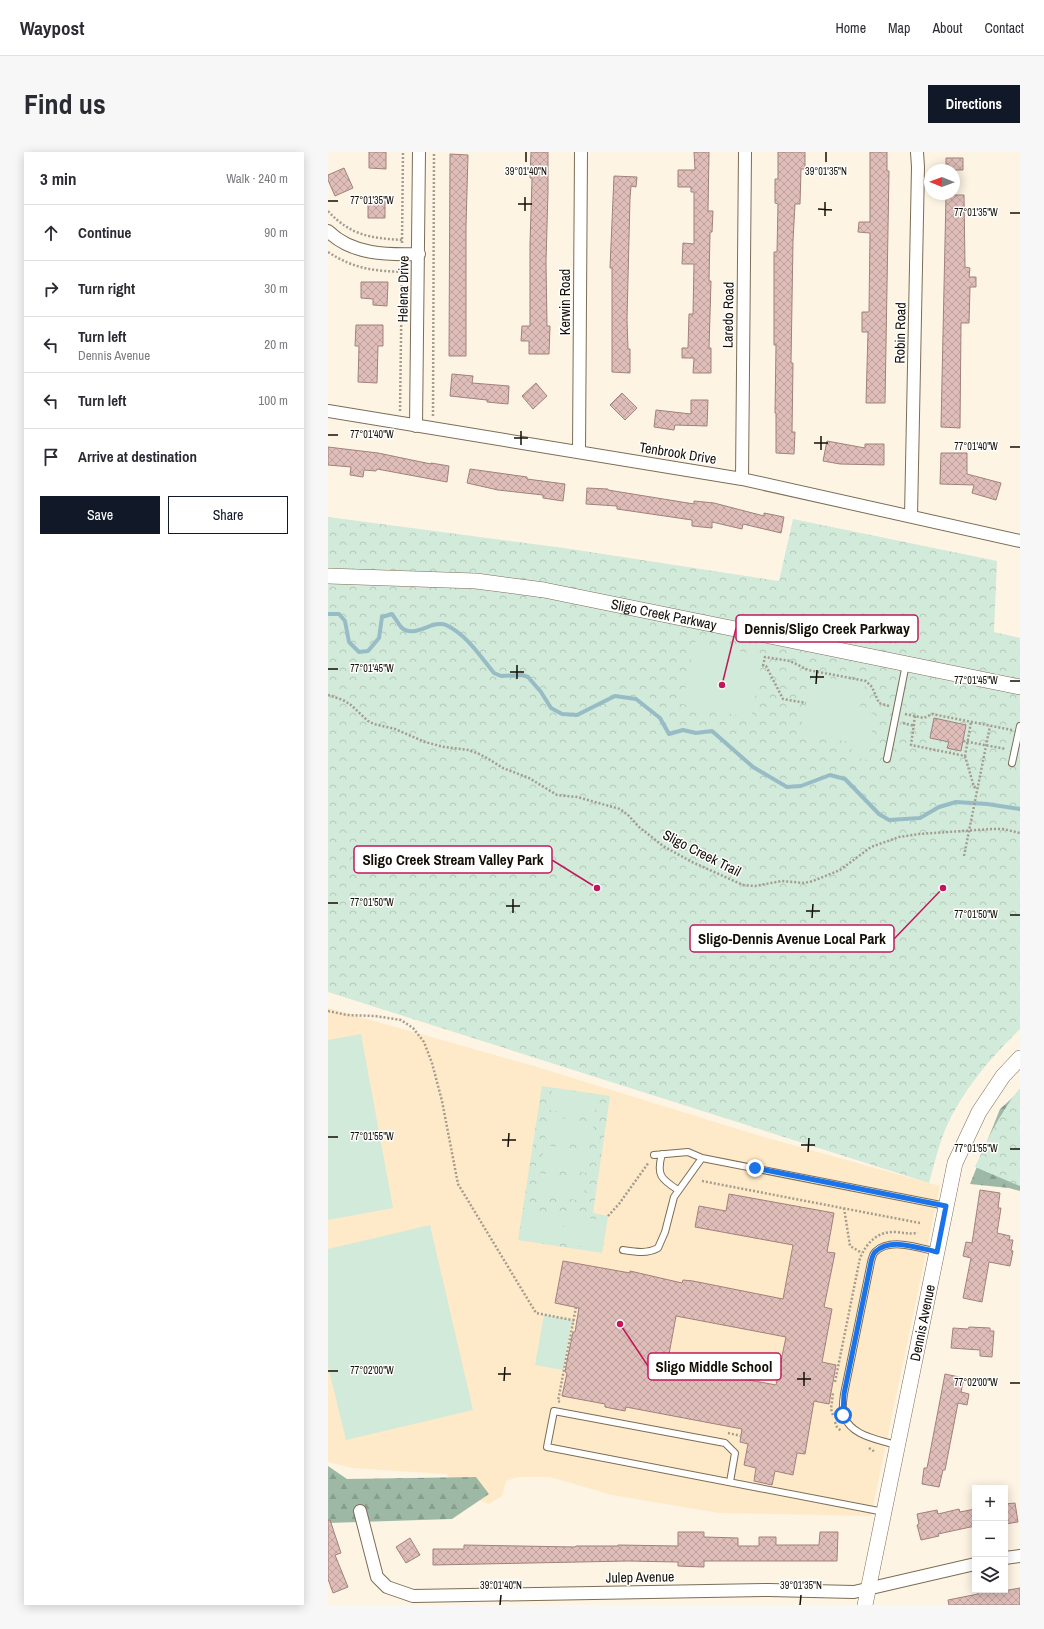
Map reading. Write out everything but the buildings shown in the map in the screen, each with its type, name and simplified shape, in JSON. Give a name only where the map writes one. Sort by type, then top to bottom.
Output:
[{"type":"street","name":"Helena Drive","points":[[416,426],[419,152]]},
{"type":"street","name":"Kerwin Road","points":[[579,452],[581,152]]},
{"type":"street","name":"Laredo Road","points":[[742,479],[745,152]]},
{"type":"street","name":"Robin Road","points":[[911,516],[918,167],[917,152]]},
{"type":"street","points":[[328,231],[332,236],[359,250],[386,254],[419,254]]},
{"type":"street","name":"Tenbrook Drive","points":[[328,411],[742,479],[1020,541]]},
{"type":"street","name":"Sligo Creek Parkway","points":[[328,576],[476,581],[544,590],[1020,687]]},
{"type":"street","name":"Dennis Avenue","points":[[865,1605],[954,1163],[978,1112],[1003,1076],[1020,1058]]},
{"type":"street","name":"Julep Avenue","points":[[360,1511],[377,1577],[387,1587],[413,1596],[769,1590],[854,1592],[972,1565]]},
{"type":"street","points":[[1008,1558],[1020,1556]]},
{"type":"lane","points":[[887,759],[906,664]]},
{"type":"lane","points":[[1012,763],[1019,729]]},
{"type":"lane","points":[[654,1155],[688,1152],[702,1158],[946,1206]]},
{"type":"lane","points":[[662,1154],[659,1167],[664,1181],[678,1190]]},
{"type":"lane","points":[[623,1250],[637,1253],[651,1252],[658,1248],[665,1232],[674,1197],[702,1158]]},
{"type":"lane","points":[[898,1446],[863,1435],[850,1427],[843,1415],[844,1394],[874,1253],[886,1245],[901,1245],[937,1252]]},
{"type":"lane","points":[[730,1482],[735,1453],[725,1442],[554,1410],[547,1447],[884,1512]]},
{"type":"path","points":[[400,423],[403,152]]},
{"type":"path","points":[[432,428],[434,152]]},
{"type":"path","points":[[328,211],[333,217],[358,233],[371,238],[419,241]]},
{"type":"path","points":[[328,252],[342,261],[363,269],[418,272]]},
{"type":"path","points":[[806,703],[783,699],[766,666],[762,666],[765,657],[790,661],[808,670],[866,682],[872,687],[879,703],[892,706],[904,714],[924,718],[932,714],[990,726],[1019,729]]},
{"type":"path","name":"Sligo Creek Trail","points":[[328,695],[343,700],[351,705],[368,721],[374,724],[395,729],[425,742],[477,753],[503,768],[529,778],[557,794],[577,797],[620,809],[639,827],[663,846],[692,862],[743,884],[755,886],[782,881],[804,883],[840,870],[871,847],[885,841],[919,834],[1003,829],[1020,833]]},
{"type":"path","points":[[916,716],[911,745],[965,756]]},
{"type":"path","points":[[972,722],[965,756],[974,787],[978,788]]},
{"type":"path","points":[[964,856],[990,726]]},
{"type":"path","points":[[963,741],[1015,751]]},
{"type":"path","points":[[328,1011],[347,1015],[376,1016],[401,1020],[413,1028],[424,1042],[432,1063],[442,1101],[458,1184],[536,1313],[575,1321]]},
{"type":"path","points":[[608,1216],[619,1204],[654,1155]]},
{"type":"path","points":[[702,1181],[920,1223]]},
{"type":"path","points":[[844,1208],[850,1246],[862,1253]]},
{"type":"path","points":[[566,1403],[558,1401],[575,1321],[576,1307]]},
{"type":"path","points":[[726,1433],[741,1436]]},
{"type":"shaded area","points":[[328,1008],[534,1066],[757,1135],[940,1186],[871,1516],[719,1513],[612,1495],[550,1477],[518,1477],[506,1481],[502,1496],[489,1504],[469,1496],[459,1489],[446,1474],[352,1468],[328,1462]]},
{"type":"green space","points":[[328,517],[564,548],[779,581],[793,519],[997,561],[994,632],[1020,638],[1020,1029],[988,1063],[960,1102],[945,1130],[929,1183],[328,992]]},
{"type":"green space","points":[[695,642],[763,656],[751,718],[682,704]]},
{"type":"green space","points":[[812,675],[865,685],[859,711],[875,714],[867,760],[850,756],[853,743],[800,732]]},
{"type":"green space","points":[[361,1034],[393,1208],[328,1220],[328,1040]]},
{"type":"green space","points":[[542,1086],[610,1096],[593,1213],[608,1216],[602,1253],[518,1240]]},
{"type":"green space","points":[[552,1088],[598,1095],[594,1117],[549,1110]]},
{"type":"green space","points":[[1020,1088],[1020,1186],[975,1167],[995,1126],[1006,1107]]},
{"type":"green space","points":[[1020,1091],[1020,1191],[1009,1188],[970,1184],[1000,1109]]},
{"type":"green space","points":[[548,1116],[594,1123],[591,1145],[545,1138]]},
{"type":"green space","points":[[544,1145],[589,1151],[586,1173],[541,1166]]},
{"type":"green space","points":[[540,1173],[586,1179],[583,1201],[537,1194]]},
{"type":"green space","points":[[524,1208],[565,1215],[560,1244],[519,1237]]},
{"type":"green space","points":[[566,1214],[607,1221],[602,1250],[561,1243]]},
{"type":"green space","points":[[430,1225],[473,1410],[346,1440],[328,1366],[328,1249]]},
{"type":"green space","points":[[544,1315],[572,1320],[563,1370],[535,1365]]},
{"type":"green space","points":[[328,1466],[347,1479],[476,1477],[489,1494],[452,1519],[328,1523]]},
{"type":"waterway","points":[[328,614],[339,614],[345,621],[349,642],[359,652],[368,651],[379,638],[382,617],[392,614],[401,627],[412,631],[435,625],[446,625],[454,629],[467,640],[494,673],[501,676],[522,675],[528,677],[541,692],[551,708],[562,714],[577,715],[615,696],[636,699],[660,718],[669,734],[683,730],[696,733],[712,731],[753,767],[787,787],[801,786],[830,775],[845,779],[879,814],[889,820],[920,818],[939,807],[956,802],[987,804],[1020,809]]},
{"type":"place","name":"Dennis/Sligo Creek Parkway","points":[[722,685]]},
{"type":"place","name":"Sligo Creek Stream Valley Park","points":[[597,888]]},
{"type":"place","name":"Sligo-Dennis Avenue Local Park","points":[[943,888]]},
{"type":"place","name":"Sligo Middle School","points":[[620,1324]]},
{"type":"route","points":[[755,1168],[946,1206],[937,1252],[901,1245],[886,1245],[874,1253],[844,1394],[843,1415]]}]
